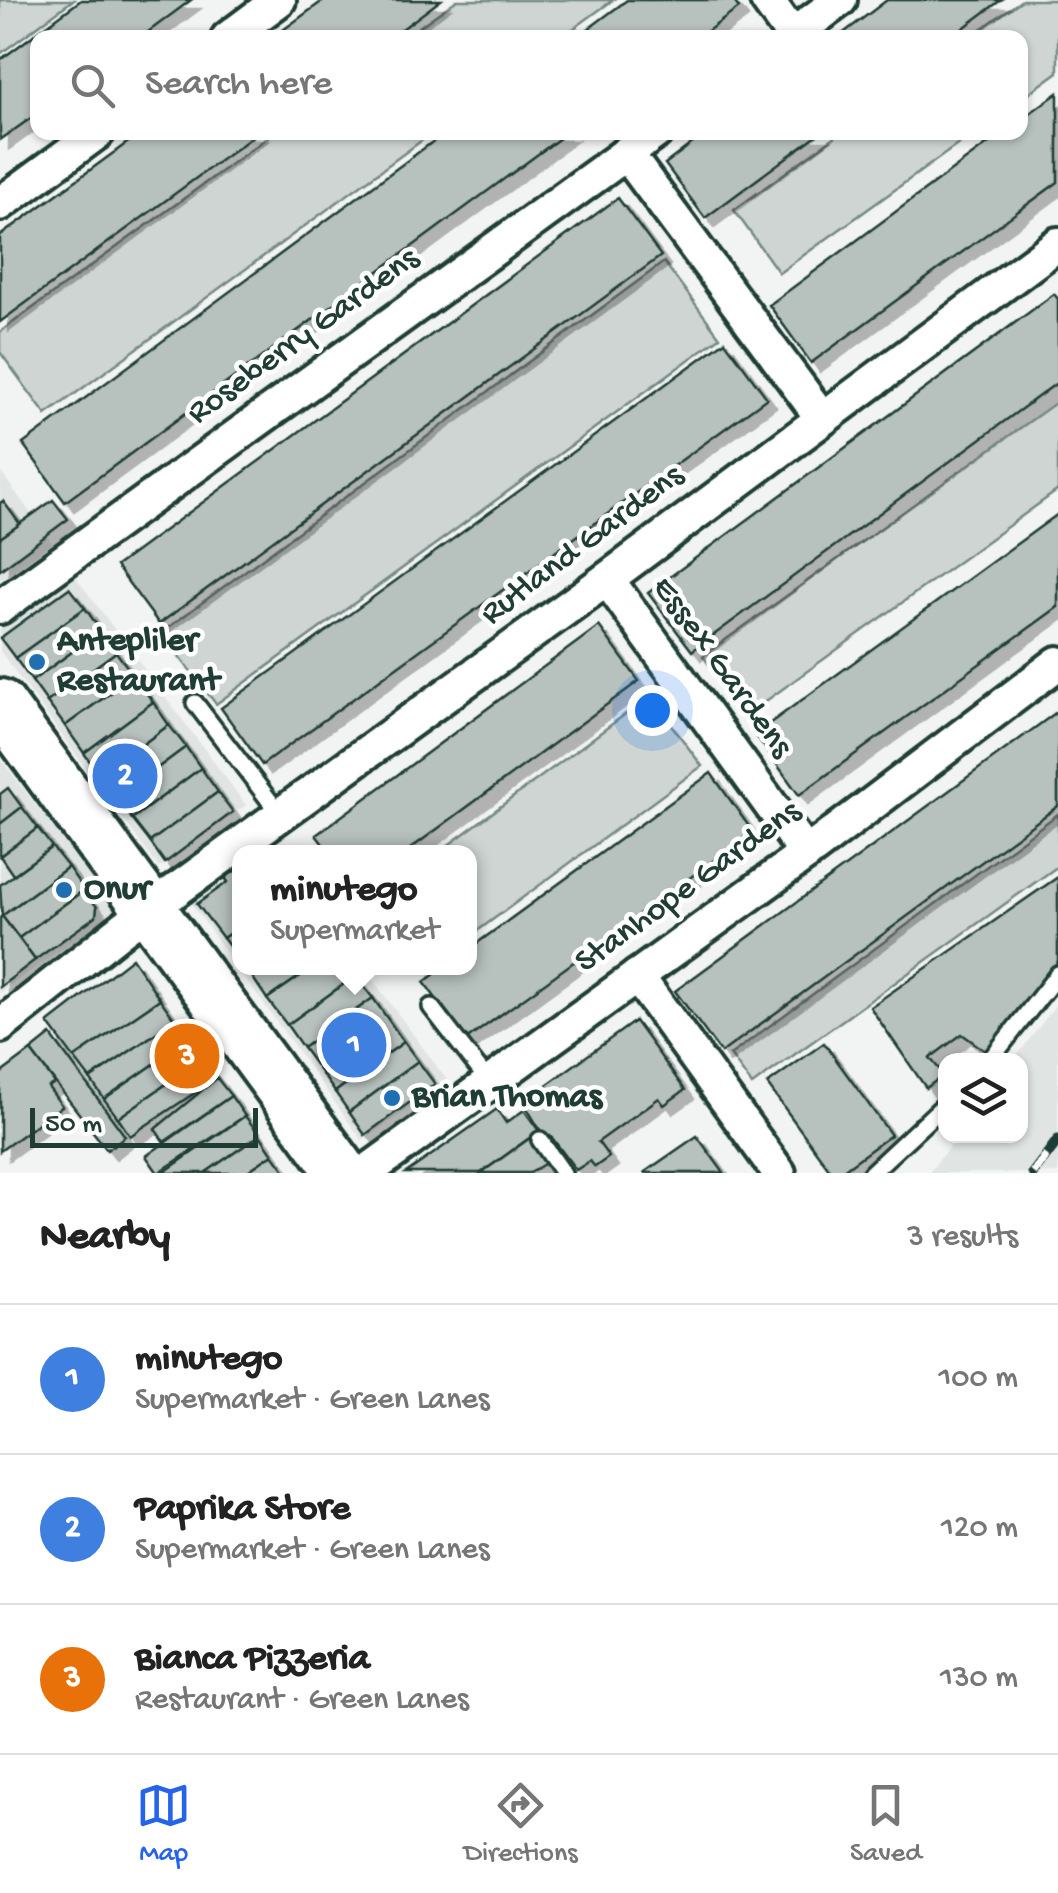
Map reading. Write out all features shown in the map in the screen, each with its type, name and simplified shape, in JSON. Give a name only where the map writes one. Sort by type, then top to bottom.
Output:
[{"type":"main road","points":[[0,705],[154,910],[343,1173]]},
{"type":"street","points":[[239,30],[279,0]]},
{"type":"street","points":[[766,0],[787,30]]},
{"type":"street","points":[[799,30],[840,0]]},
{"type":"street","points":[[0,204],[87,140]]},
{"type":"street","name":"Roseberry Gardens","points":[[0,607],[645,140]]},
{"type":"street","points":[[626,153],[822,418]]},
{"type":"street","name":"Rutland Gardens","points":[[243,845],[822,418],[1055,254]]},
{"type":"street","name":"Essex Gardens","points":[[606,579],[806,854]]},
{"type":"street","name":"Stanhope Gardens","points":[[365,1173],[806,854],[1058,663]]},
{"type":"street","name":"Rutland Gardens","points":[[0,1026],[124,928],[232,853]]},
{"type":"street","points":[[636,976],[779,1173]]},
{"type":"lane","points":[[195,703],[282,817]]},
{"type":"lane","points":[[996,1053],[1058,974]]},
{"type":"lane","points":[[431,1006],[489,1082]]},
{"type":"lane","points":[[871,1173],[938,1110]]},
{"type":"lane","points":[[540,1140],[563,1173]]},
{"type":"shaded area","points":[[0,0],[73,0],[30,30],[0,54]]},
{"type":"shaded area","points":[[457,0],[613,0],[572,30],[415,30]]},
{"type":"shaded area","points":[[1022,0],[1058,0],[1058,72],[1028,94],[1028,30],[980,30]]},
{"type":"shaded area","points":[[264,140],[422,140],[46,415],[0,352],[0,332]]},
{"type":"shaded area","points":[[830,140],[964,140],[779,273],[734,210]]},
{"type":"shaded area","points":[[664,262],[720,337],[216,704],[161,633]]},
{"type":"shaded area","points":[[1058,401],[1058,490],[745,716],[703,656]]},
{"type":"shaded area","points":[[0,471],[52,543],[0,580]]},
{"type":"shaded area","points":[[74,575],[246,805],[159,868],[0,651],[0,629]]},
{"type":"shaded area","points":[[650,696],[702,766],[477,931],[477,845],[448,845]]},
{"type":"shaded area","points":[[0,758],[116,910],[0,993]]},
{"type":"shaded area","points":[[1058,814],[1058,866],[752,1085],[730,1055]]},
{"type":"shaded area","points":[[232,871],[232,960],[190,902]]},
{"type":"shaded area","points":[[243,975],[369,975],[449,1083],[362,1140]]},
{"type":"shaded area","points":[[1058,1002],[1058,1173],[929,1173],[952,1143],[1028,1143],[1028,1053],[1019,1053]]},
{"type":"building","points":[[81,0],[191,0],[151,30],[40,30]]},
{"type":"building","points":[[324,0],[441,0],[401,30],[283,30]]},
{"type":"building","points":[[627,0],[733,0],[739,8],[709,30],[587,30]]},
{"type":"building","points":[[887,0],[1001,0],[961,30],[848,30]]},
{"type":"building","points":[[30,38],[30,119],[0,140],[0,60]]},
{"type":"building","points":[[1058,93],[1058,182],[811,363],[769,305],[993,140],[1028,140],[1028,114]]},
{"type":"building","points":[[131,140],[248,140],[0,322],[0,236]]},
{"type":"building","points":[[435,140],[557,140],[65,502],[23,444]]},
{"type":"building","points":[[696,140],[810,140],[705,218],[665,164]]},
{"type":"building","points":[[618,198],[661,256],[159,624],[116,566]]},
{"type":"building","points":[[1054,294],[1058,299],[1058,382],[692,651],[648,593]]},
{"type":"building","points":[[725,341],[767,398],[262,765],[221,708]]},
{"type":"building","points":[[53,500],[68,519],[0,570],[0,538]]},
{"type":"building","points":[[3,501],[20,524],[0,538],[0,503]]},
{"type":"building","points":[[1058,514],[1058,607],[799,795],[755,734]]},
{"type":"building","points":[[69,588],[85,608],[15,658],[0,638]]},
{"type":"building","points":[[85,608],[101,631],[32,681],[15,658]]},
{"type":"building","points":[[599,626],[639,681],[416,845],[324,845],[316,835]]},
{"type":"building","points":[[101,631],[116,652],[47,702],[32,681]]},
{"type":"building","points":[[116,652],[134,676],[65,726],[47,702]]},
{"type":"building","points":[[134,676],[153,702],[84,753],[65,726]]},
{"type":"building","points":[[153,702],[169,725],[100,776],[84,753]]},
{"type":"building","points":[[1058,711],[1058,806],[721,1053],[675,991]]},
{"type":"building","points":[[169,725],[186,747],[117,798],[100,776]]},
{"type":"building","points":[[186,747],[201,768],[132,819],[117,798]]},
{"type":"building","points":[[201,768],[218,792],[150,842],[132,819]]},
{"type":"building","points":[[711,773],[753,832],[466,1040],[424,982],[434,975],[477,975],[477,943]]},
{"type":"building","points":[[8,788],[22,807],[0,824],[0,794]]},
{"type":"building","points":[[218,792],[233,812],[165,863],[150,842]]},
{"type":"building","points":[[22,807],[38,828],[0,856],[0,824]]},
{"type":"building","points":[[38,828],[52,847],[13,875],[0,856]]},
{"type":"building","points":[[52,847],[68,867],[2,916],[0,885]]},
{"type":"building","points":[[68,867],[84,890],[19,938],[2,916]]},
{"type":"building","points":[[232,870],[232,932],[223,938],[197,904],[228,882],[224,876]]},
{"type":"building","points":[[1058,877],[1058,961],[988,1053],[962,1034],[930,1058],[938,1068],[938,1079],[926,1088],[870,1007]]},
{"type":"building","points":[[84,890],[97,907],[96,916],[35,960],[19,938]]},
{"type":"building","points":[[0,918],[35,960],[0,987]]},
{"type":"building","points":[[232,932],[232,950],[223,938]]},
{"type":"building","points":[[132,958],[160,999],[74,1058],[48,1023]]},
{"type":"building","points":[[258,975],[302,975],[267,999],[253,978]]},
{"type":"building","points":[[302,975],[355,976],[287,1025],[267,999]]},
{"type":"building","points":[[355,976],[373,998],[303,1048],[287,1025]]},
{"type":"building","points":[[373,998],[404,1042],[335,1092],[303,1048]]},
{"type":"building","points":[[160,999],[175,1020],[90,1079],[74,1058]]},
{"type":"building","points":[[175,1020],[189,1040],[104,1099],[90,1079]]},
{"type":"building","points":[[635,1021],[685,1090],[664,1105],[659,1098],[598,1142],[609,1157],[595,1167],[590,1161],[576,1170],[550,1135],[545,1138],[523,1102]]},
{"type":"building","points":[[51,1035],[125,1136],[107,1150],[31,1051]]},
{"type":"building","points":[[189,1040],[202,1059],[118,1118],[104,1099]]},
{"type":"building","points":[[404,1042],[418,1061],[349,1112],[335,1092]]},
{"type":"building","points":[[824,1043],[891,1135],[839,1173],[832,1173],[767,1084]]},
{"type":"building","points":[[31,1051],[55,1083],[48,1087],[62,1106],[0,1151],[0,1074]]},
{"type":"building","points":[[202,1059],[217,1078],[130,1136],[118,1118]]},
{"type":"building","name":"Brian Thomas","points":[[418,1061],[435,1084],[365,1135],[349,1112]]},
{"type":"building","points":[[217,1078],[231,1096],[164,1142],[155,1129]]},
{"type":"building","points":[[231,1096],[245,1116],[158,1173],[146,1156]]},
{"type":"building","points":[[497,1109],[506,1123],[524,1110],[539,1131],[481,1173],[406,1173]]},
{"type":"building","points":[[245,1116],[260,1135],[205,1173],[163,1173]]},
{"type":"building","points":[[260,1135],[273,1154],[245,1173],[205,1173]]},
{"type":"building","points":[[697,1136],[724,1173],[645,1172]]},
{"type":"building","points":[[530,1138],[547,1162],[530,1173],[481,1173]]},
{"type":"building","points":[[273,1154],[287,1173],[245,1173]]},
{"type":"railway","points":[[1033,1173],[1058,1140]]},
{"type":"place","name":"Antepliler Restaurant","points":[[37,662]]},
{"type":"place","name":"Paprika Store","points":[[125,776]]},
{"type":"place","name":"Onur","points":[[64,890]]},
{"type":"place","name":"minutego","points":[[354,1045]]},
{"type":"place","name":"Bianca Pizzeria","points":[[187,1056]]},
{"type":"place","name":"Brian Thomas","points":[[392,1098]]}]
